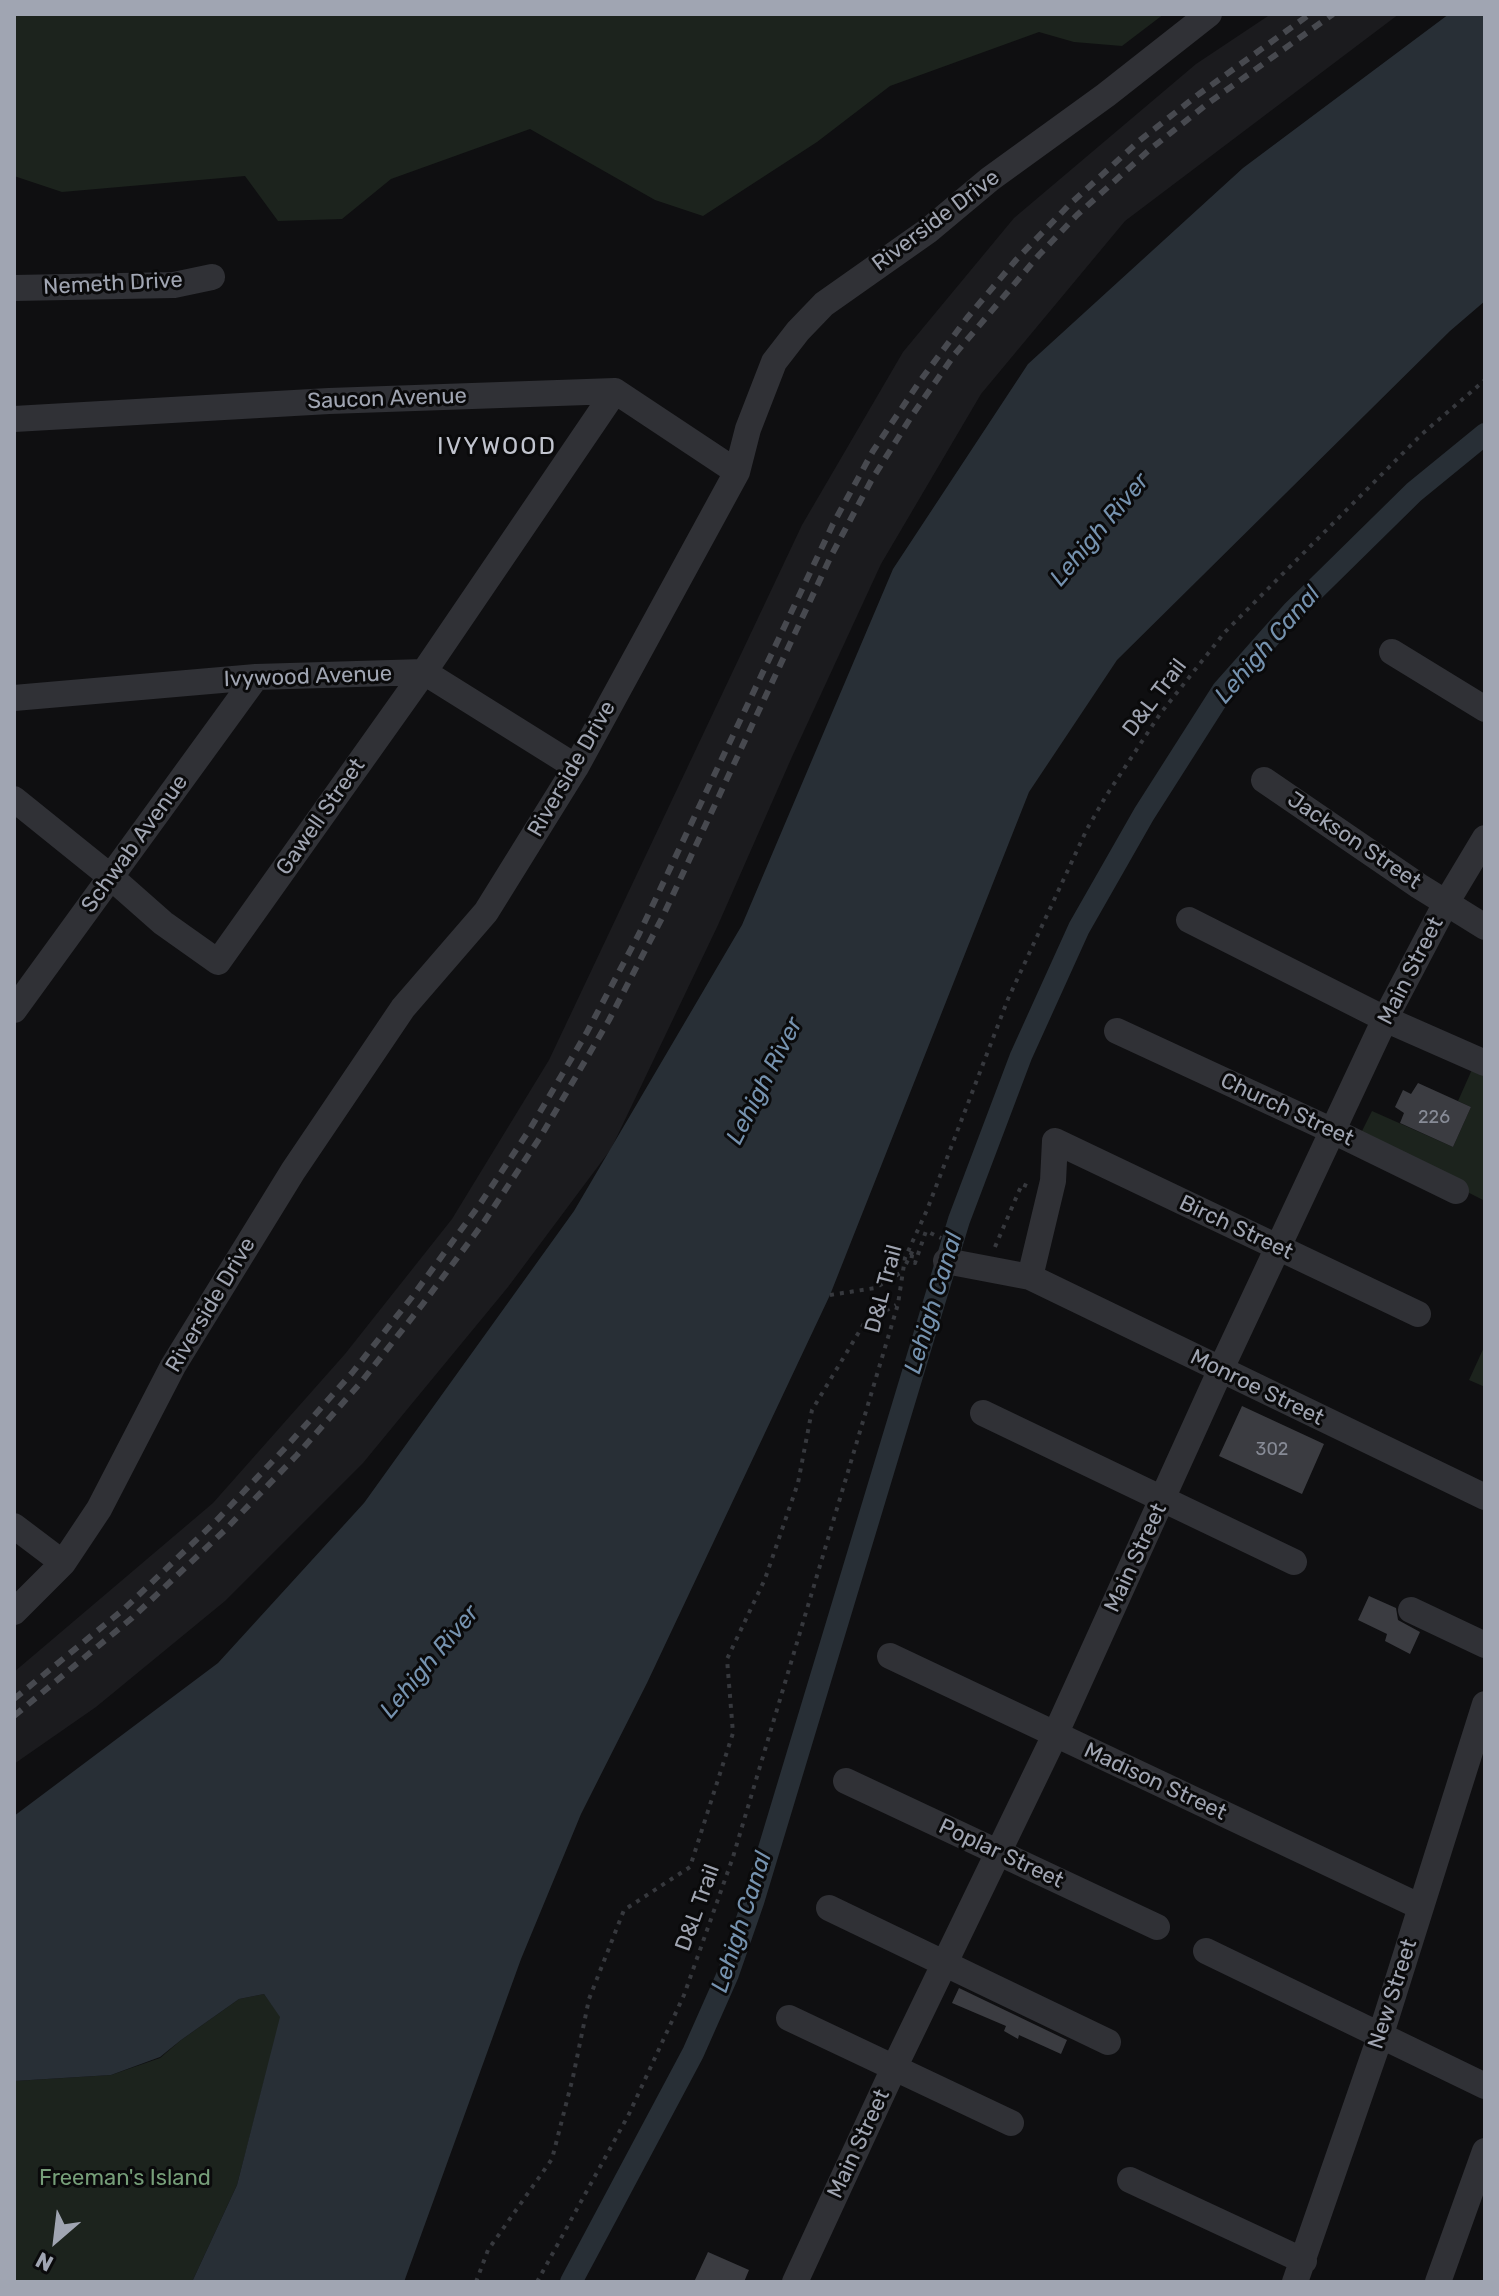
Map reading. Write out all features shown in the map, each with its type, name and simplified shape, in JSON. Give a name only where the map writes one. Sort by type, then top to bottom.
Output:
[{"type":"street","name":"Riverside Drive","points":[[14,1612],[63,1563],[99,1509],[173,1366],[279,1193],[403,1008],[486,912],[576,767],[737,472],[748,429],[774,362],[824,304],[929,230],[990,179],[1106,95],[1209,14]]},
{"type":"street","name":"Nemeth Drive","points":[[14,288],[174,285],[212,277]]},
{"type":"street","points":[[615,391],[737,472]]},
{"type":"street","name":"Saucon Avenue","points":[[14,419],[329,401],[615,391]]},
{"type":"street","name":"Gawell Street","points":[[112,878],[163,923],[218,962],[424,672],[615,391]]},
{"type":"street","points":[[1392,652],[1485,709]]},
{"type":"street","name":"Ivywood Avenue","points":[[14,698],[256,677],[424,672],[576,767]]},
{"type":"street","name":"Schwab Avenue","points":[[18,997],[112,878],[256,677]]},
{"type":"street","name":"Jackson Street","points":[[1264,780],[1485,927]]},
{"type":"street","points":[[14,799],[112,878]]},
{"type":"street","name":"Main Street","points":[[795,2282],[894,2068],[1055,1735],[1385,1019],[1446,903],[1485,838]]},
{"type":"street","points":[[1189,920],[1385,1019],[1485,1063]]},
{"type":"street","name":"Church Street","points":[[1117,1031],[1456,1191]]},
{"type":"street","name":"Birch Street","points":[[1049,1197],[1055,1141],[1418,1314]]},
{"type":"street","points":[[1030,1277],[1049,1197]]},
{"type":"street","name":"Monroe Street","points":[[946,1261],[1030,1277],[1485,1497]]},
{"type":"street","points":[[983,1413],[1294,1562]]},
{"type":"street","points":[[14,1526],[63,1563]]},
{"type":"street","points":[[1411,1610],[1485,1645]]},
{"type":"street","name":"Madison Street","points":[[890,1656],[1421,1907]]},
{"type":"street","name":"New Street","points":[[1299,2271],[1380,2037],[1485,1704]]},
{"type":"street","name":"Poplar Street","points":[[846,1781],[1157,1927]]},
{"type":"street","points":[[829,1908],[1108,2042]]},
{"type":"street","points":[[1206,1951],[1485,2086]]},
{"type":"street","points":[[789,2018],[1011,2123]]},
{"type":"street","points":[[1438,2282],[1485,2151]]},
{"type":"street","points":[[1130,2180],[1299,2271]]},
{"type":"path","name":"D&L Trail","points":[[537,2282],[629,2114],[684,1995],[733,1857],[898,1304],[905,1258],[927,1210],[1008,999],[1087,829],[1160,714],[1225,632],[1422,434],[1485,380]]},
{"type":"path","points":[[995,1249],[1022,1184],[1049,1197]]},
{"type":"path","points":[[830,1295],[875,1288],[902,1272],[913,1250],[911,1261],[915,1263],[926,1231]]},
{"type":"path","points":[[476,2282],[488,2250],[552,2159],[589,1999],[624,1910],[690,1867],[733,1733],[727,1659],[765,1579],[798,1483],[812,1410],[865,1322],[898,1304]]},
{"type":"shaded area","points":[[1271,14],[1399,14],[1125,221],[981,394],[881,564],[718,925],[611,1149],[508,1287],[363,1463],[225,1601],[96,1707],[14,1764],[14,1672],[213,1503],[345,1354],[452,1219],[549,1060],[802,525],[903,352],[1014,218],[1196,64]]},
{"type":"green space","points":[[14,14],[1164,14],[1122,46],[1074,42],[1039,32],[890,86],[817,142],[703,216],[655,200],[530,129],[391,179],[342,219],[278,221],[245,176],[62,192],[14,176]]},
{"type":"green space","points":[[1474,1065],[1485,1070],[1485,1201],[1359,1137],[1372,1111],[1453,1147],[1471,1107],[1458,1101]]},
{"type":"green space","points":[[1485,1345],[1485,1387],[1469,1380]]},
{"type":"green space","name":"Freeman's Island","points":[[264,1994],[281,2017],[237,2185],[192,2282],[14,2282],[14,2081],[111,2075],[160,2058],[239,1999]]},
{"type":"water","name":"Lehigh River","points":[[1449,14],[1485,14],[1485,301],[1450,331],[1117,660],[1029,792],[830,1295],[647,1683],[581,1814],[521,1959],[404,2282],[192,2282],[237,2185],[280,2017],[264,1994],[239,1999],[160,2057],[111,2075],[14,2081],[14,1816],[218,1663],[364,1503],[574,1211],[742,925],[893,569],[1028,364],[1243,168]]},
{"type":"building","points":[[1418,1083],[1471,1107],[1453,1147],[1400,1123],[1404,1113],[1395,1107],[1403,1090],[1411,1094]]},
{"type":"building","points":[[1242,1406],[1324,1444],[1302,1494],[1219,1456]]},
{"type":"building","points":[[1369,1596],[1396,1608],[1398,1620],[1420,1632],[1410,1654],[1385,1641],[1387,1634],[1358,1620]]},
{"type":"building","points":[[959,1988],[1067,2040],[1061,2054],[1019,2035],[1018,2039],[1004,2031],[1006,2026],[952,2003]]},
{"type":"building","points":[[708,2252],[749,2270],[744,2282],[694,2282]]},
{"type":"waterway","name":"Lehigh Canal","points":[[571,2282],[693,2053],[728,1974],[753,1902],[959,1220],[1021,1056],[1079,928],[1144,814],[1223,690],[1293,611],[1414,492],[1485,434]]},
{"type":"railway","points":[[14,1699],[124,1609],[216,1521],[287,1446],[352,1373],[480,1204],[530,1129],[587,1032],[639,934],[833,524],[873,451],[967,318],[1016,260],[1068,206],[1139,141],[1310,14]]},
{"type":"railway","points":[[14,1716],[132,1618],[225,1530],[297,1455],[362,1381],[484,1222],[541,1136],[609,1020],[663,916],[831,556],[871,481],[955,354],[1077,215],[1148,151],[1207,104],[1333,14]]},
{"type":"district","name":"IVYWOOD","points":[[497,447]]}]
